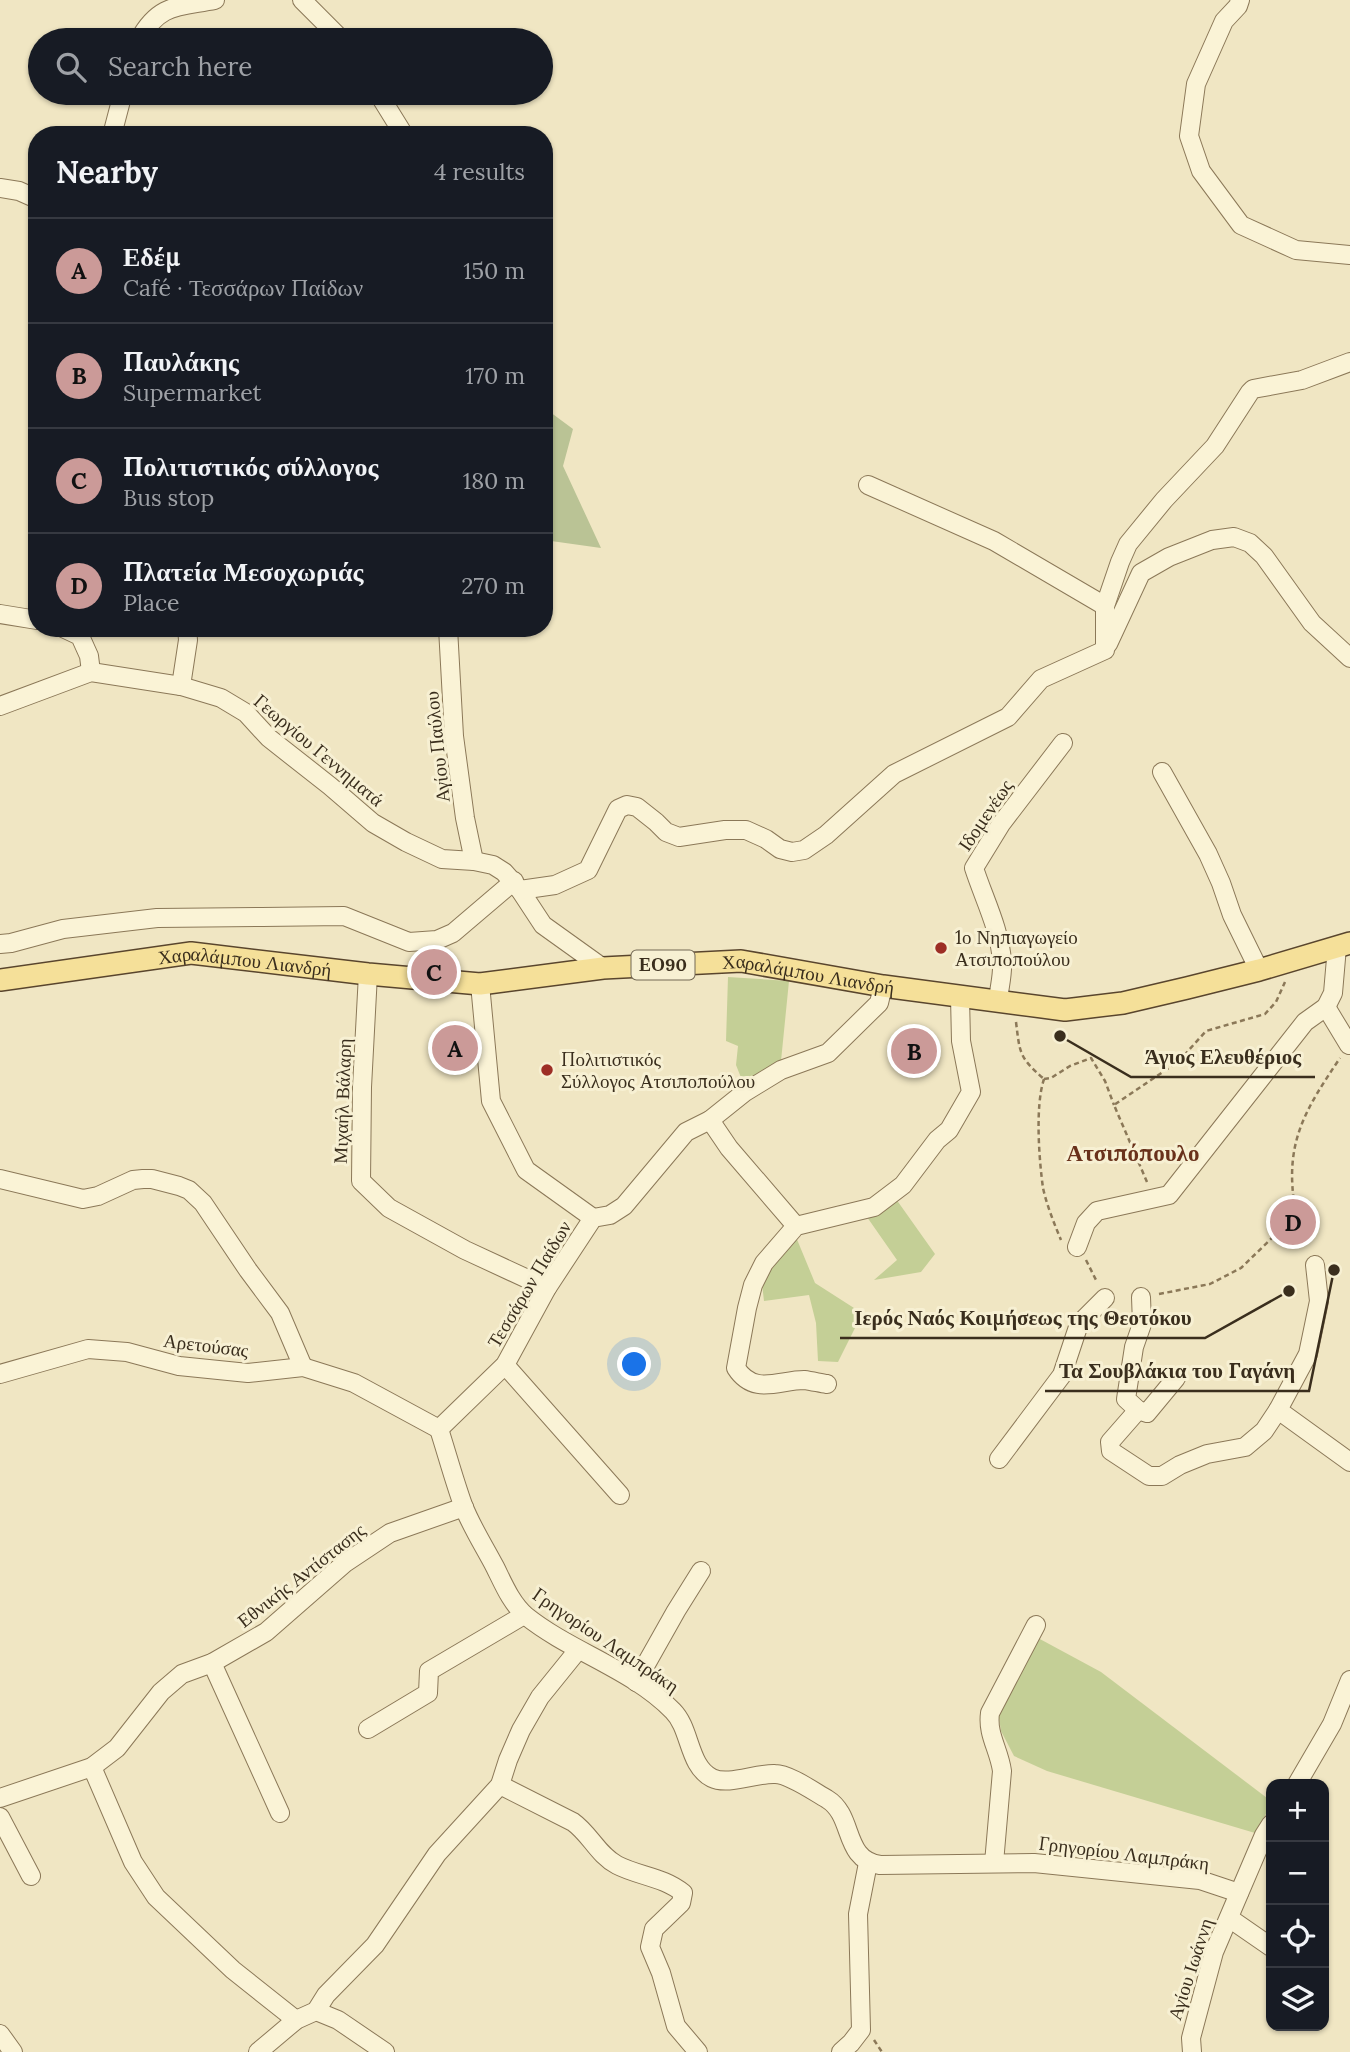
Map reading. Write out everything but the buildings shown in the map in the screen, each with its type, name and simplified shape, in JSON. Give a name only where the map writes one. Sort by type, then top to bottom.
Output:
[{"type":"main road","name":"Χαραλάμπου Λιανδρή","points":[[0,980],[191,953],[481,984],[603,968],[741,961],[960,998],[1065,1010],[1123,1003],[1259,970],[1335,948]]},
{"type":"street","points":[[146,28],[161,13],[186,4],[215,0]]},
{"type":"street","points":[[302,0],[330,28]]},
{"type":"street","points":[[1240,0],[1224,21],[1196,84],[1189,136],[1201,171],[1241,225],[1296,250],[1350,255]]},
{"type":"street","points":[[114,126],[120,105]]},
{"type":"street","points":[[385,105],[398,126]]},
{"type":"street","points":[[0,188],[28,195]]},
{"type":"street","points":[[1105,650],[1105,606],[1128,544],[1164,500],[1215,446],[1250,392],[1278,383],[1302,380],[1350,362]]},
{"type":"street","points":[[867,485],[994,541],[1105,606]]},
{"type":"street","points":[[0,944],[63,929],[157,918],[303,916],[344,916],[409,942],[438,940],[453,933],[517,885],[555,885],[588,870],[618,809],[627,805],[636,807],[666,832],[679,836],[746,830],[780,849],[792,852],[804,850],[826,835],[894,774],[1008,717],[1041,678],[1105,650],[1141,573],[1169,556],[1212,540],[1234,537],[1250,543],[1265,556],[1312,623],[1350,658]]},
{"type":"street","points":[[0,614],[28,619]]},
{"type":"street","points":[[80,637],[89,656],[91,672]]},
{"type":"street","points":[[181,686],[188,637]]},
{"type":"street","name":"Αγίου Παύλου","points":[[448,637],[454,736],[474,861]]},
{"type":"street","name":"Γεωργίου Γεννηματά","points":[[0,706],[91,672],[181,686],[220,698],[246,713],[269,738],[373,823],[442,859],[494,865],[517,885]]},
{"type":"street","name":"Ιδομενέως","points":[[1007,1002],[992,914],[975,868],[1001,824],[1063,743]]},
{"type":"street","points":[[1162,772],[1208,854],[1232,915],[1259,970]]},
{"type":"street","points":[[517,885],[543,925],[603,968]]},
{"type":"street","points":[[1077,1247],[1086,1223],[1097,1211],[1168,1195],[1306,1022],[1326,1007],[1333,993],[1335,948]]},
{"type":"street","name":"Μιχαήλ Βάλαρη","points":[[368,974],[360,1181],[389,1208],[465,1250],[547,1288]]},
{"type":"street","name":"Τεσσάρων Παίδων","points":[[481,984],[491,1101],[526,1170],[593,1218],[610,1215],[624,1206],[686,1132],[710,1120],[745,1092],[781,1070],[828,1053],[879,1003],[883,986]]},
{"type":"street","points":[[827,1384],[803,1380],[771,1385],[751,1383],[742,1377],[736,1368],[753,1285],[764,1263],[796,1226],[874,1208],[903,1185],[937,1140],[948,1130],[971,1092],[961,1041],[960,998]]},
{"type":"street","points":[[1326,1007],[1349,1045]]},
{"type":"street","points":[[710,1120],[729,1148],[796,1226]]},
{"type":"street","points":[[0,1179],[83,1199],[98,1196],[143,1178],[188,1190],[203,1203],[280,1313],[303,1367]]},
{"type":"street","name":"Τεσσάρων Παίδων","points":[[439,1429],[505,1365],[547,1288],[593,1218]]},
{"type":"street","points":[[1138,1410],[1111,1442],[1111,1451],[1149,1476],[1162,1476],[1207,1454],[1245,1447],[1264,1431],[1308,1354],[1319,1301],[1314,1265]]},
{"type":"street","points":[[1140,1297],[1142,1324],[1134,1347],[1126,1399],[1138,1410],[1147,1413],[1176,1378]]},
{"type":"street","points":[[999,1459],[1062,1375],[1079,1324],[1105,1298]]},
{"type":"street","name":"Αρετούσας","points":[[0,1374],[88,1349],[127,1352],[179,1366],[248,1373],[303,1367],[354,1383],[439,1429]]},
{"type":"street","points":[[505,1365],[620,1496]]},
{"type":"street","points":[[1278,1410],[1350,1462]]},
{"type":"street","name":"Γρηγορίου Λαμπράκη","points":[[439,1429],[464,1507],[511,1598],[524,1615],[578,1650],[636,1682],[672,1710],[681,1721],[697,1763],[705,1774],[715,1780],[726,1781],[772,1773],[783,1775],[835,1805],[858,1855],[868,1863],[1034,1863],[1200,1880],[1239,1893]]},
{"type":"street","name":"Εθνικής Αντίστασης","points":[[0,1798],[92,1767],[117,1748],[161,1692],[182,1674],[212,1663],[266,1632],[345,1563],[390,1533],[464,1507]]},
{"type":"street","points":[[636,1682],[701,1571]]},
{"type":"street","points":[[368,1729],[428,1693],[429,1671],[524,1615]]},
{"type":"street","points":[[993,1863],[1002,1771],[1000,1756],[988,1727],[990,1713],[1036,1625]]},
{"type":"street","points":[[258,2052],[296,2020],[316,2011],[326,1995],[374,1945],[437,1854],[500,1785],[521,1730],[540,1697],[578,1650]]},
{"type":"street","points":[[212,1663],[280,1813]]},
{"type":"street","points":[[1300,1779],[1332,1724],[1350,1680]]},
{"type":"street","points":[[92,1767],[133,1862],[156,1897],[233,1970],[296,2020]]},
{"type":"street","points":[[500,1785],[573,1822],[584,1830],[604,1856],[617,1865],[674,1886],[682,1893],[681,1903],[654,1929],[650,1947],[661,1973],[676,2026],[698,2052]]},
{"type":"street","points":[[0,1817],[32,1876]]},
{"type":"street","name":"Αγίου Ιωάννη","points":[[1192,2052],[1191,2038],[1214,1952],[1266,1832]]},
{"type":"street","points":[[841,2052],[862,2030],[858,1914],[868,1863]]},
{"type":"street","points":[[1229,1918],[1266,1944]]},
{"type":"street","points":[[316,2011],[338,2020],[385,2052]]},
{"type":"street","points":[[0,2034],[13,2052]]},
{"type":"path","points":[[1114,1105],[1178,1061],[1206,1031],[1265,1014],[1276,1003],[1288,975],[1286,962]]},
{"type":"path","points":[[1007,1002],[1016,1023],[1020,1054],[1044,1079]]},
{"type":"path","points":[[1295,1208],[1291,1185],[1295,1139],[1305,1112],[1349,1045]]},
{"type":"path","points":[[1044,1079],[1091,1058],[1105,1081],[1154,1198]]},
{"type":"path","points":[[1044,1079],[1040,1092],[1044,1188],[1052,1221],[1066,1250],[1077,1247]]},
{"type":"path","points":[[1210,1284],[1241,1268],[1273,1237]]},
{"type":"green space","points":[[553,414],[573,429],[563,466],[601,548],[553,541]]},
{"type":"green space","points":[[728,977],[789,981],[781,1061],[744,1085],[736,1065],[738,1046],[726,1041]]},
{"type":"green space","points":[[896,1199],[935,1254],[921,1272],[874,1280],[897,1260],[867,1217]]},
{"type":"green space","points":[[796,1237],[815,1283],[854,1308],[856,1326],[838,1362],[818,1361],[816,1323],[809,1295],[764,1301],[762,1284],[773,1262]]},
{"type":"green space","points":[[1038,1638],[1101,1672],[1266,1797],[1266,1814],[1255,1833],[1047,1771],[1014,1756],[1001,1731],[998,1712]]},
{"type":"place","name":"1ο Νηπιαγωγείο Ατσιποπούλου","points":[[941,948]]},
{"type":"place","name":"Πολιτιστικός σύλλογος","points":[[434,972]]},
{"type":"place","name":"Άγιος Ελευθέριος","points":[[1060,1036]]},
{"type":"place","name":"Εδέμ","points":[[455,1048]]},
{"type":"place","name":"Παυλάκης","points":[[914,1051]]},
{"type":"place","name":"Πολιτιστικός Σύλλογος Ατσιποπούλου","points":[[547,1070]]},
{"type":"place","name":"Πλατεία Μεσοχωριάς","points":[[1293,1222]]},
{"type":"place","name":"Τα Σουβλάκια του Γαγάνη","points":[[1334,1270]]},
{"type":"place","name":"Ιερός Ναός Κοιμήσεως της Θεοτόκου","points":[[1289,1291]]},
{"type":"district","name":"Ατσιπόπουλο","points":[[1133,1153]]}]
